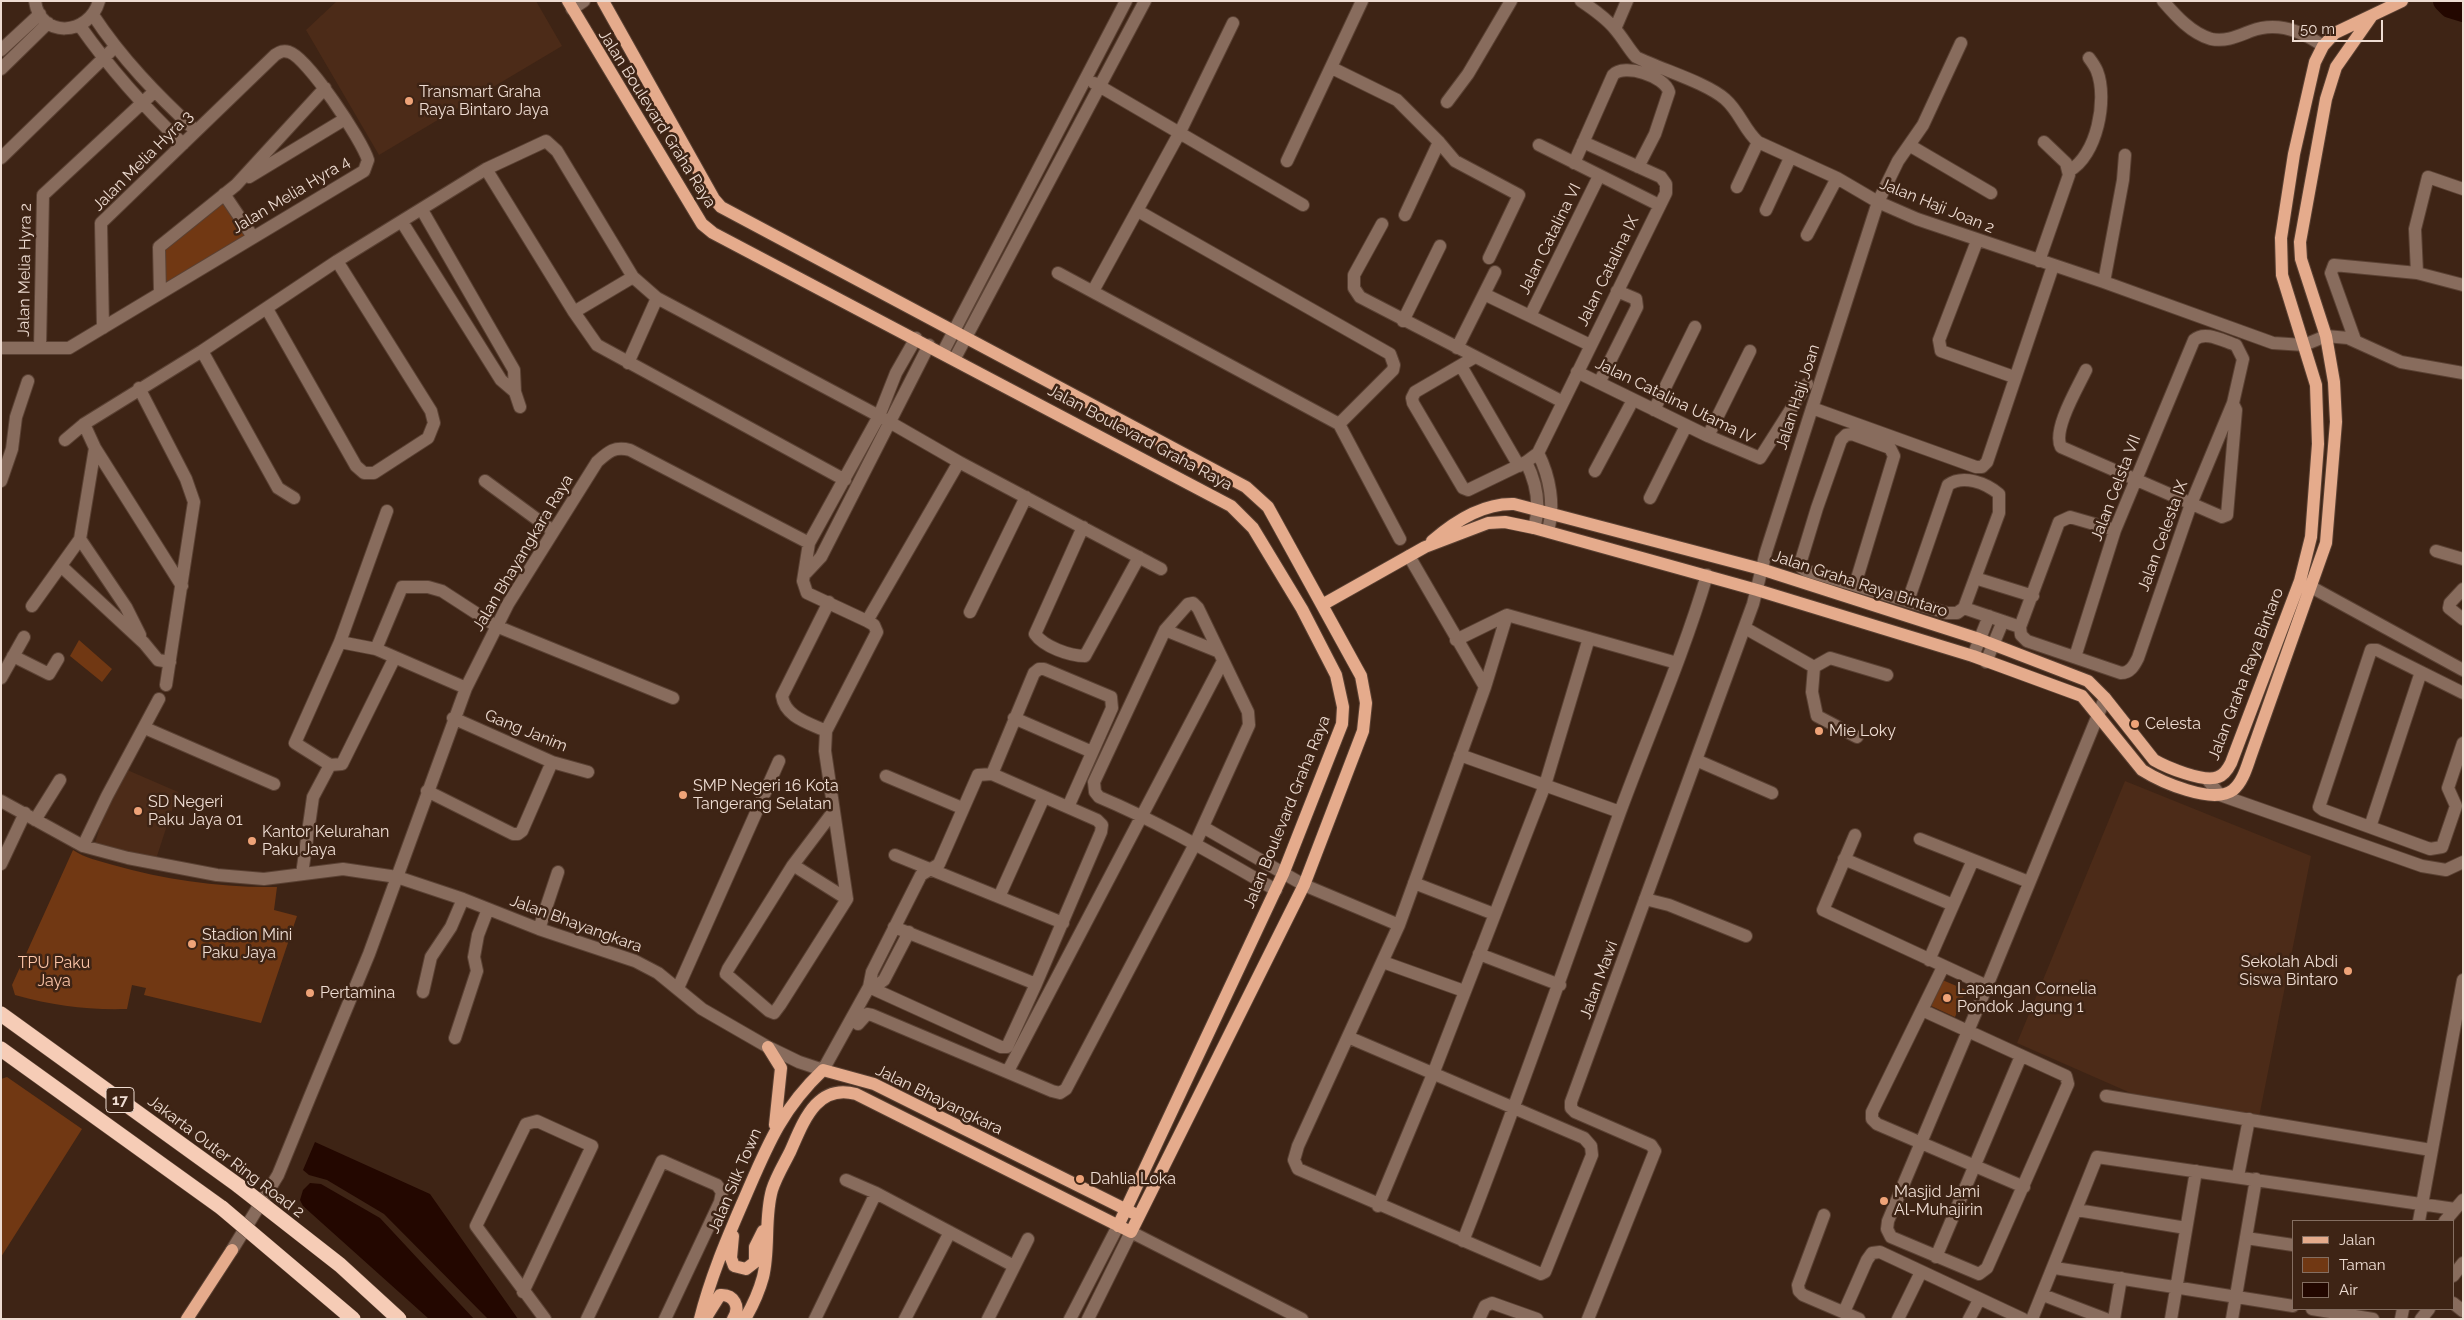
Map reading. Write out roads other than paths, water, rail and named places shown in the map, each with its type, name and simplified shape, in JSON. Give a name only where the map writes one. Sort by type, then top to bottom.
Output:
[{"type":"highway","name":"Jakarta Outer Ring Road 2","points":[[1,1014],[239,1186],[340,1265],[399,1319]]},
{"type":"highway","name":"17","points":[[1,1049],[222,1208],[353,1319]]},
{"type":"main road","name":"Jalan Boulevard Graha Raya","points":[[602,1],[714,199],[721,207],[1246,487],[1268,506],[1361,676],[1366,703],[1363,731],[1304,885],[1131,1232]]},
{"type":"main road","name":"Jalan Graha Raya Bintaro","points":[[1425,547],[1448,527],[1485,507],[1498,504],[1514,504],[1761,569],[1980,639],[2088,681],[2105,698],[2154,760],[2165,766],[2207,779],[2217,778],[2226,772],[2231,763],[2300,581],[2311,538],[2319,418],[2316,384],[2282,275],[2281,238],[2294,154],[2311,79],[2315,62],[2323,46],[2336,32],[2353,22],[2371,17],[2394,3]]},
{"type":"main road","name":"Jalan Boulevard Graha Raya","points":[[570,5],[702,224],[714,233],[955,358],[1231,506],[1253,528],[1302,609],[1332,667],[1341,691],[1343,707],[1342,724],[1276,890],[1118,1226]]},
{"type":"main road","name":"Jalan Graha Raya Bintaro","points":[[1322,605],[1425,547],[1488,523],[1506,522],[1548,531],[1757,590],[1973,656],[2082,696],[2142,770],[2154,778],[2205,795],[2220,795],[2234,790],[2242,778],[2312,587],[2326,543],[2336,422],[2334,382],[2326,336],[2301,259],[2300,242],[2326,99],[2336,67],[2371,17]]},
{"type":"main road","points":[[768,1047],[780,1068],[774,1130]]},
{"type":"main road","name":"Jalan Bhayangkara","points":[[823,1070],[874,1084],[1139,1216]]},
{"type":"main road","name":"Jalan Silk Town","points":[[700,1319],[717,1264],[774,1130],[796,1098],[823,1070]]},
{"type":"main road","name":"Jalan Bhayangkara","points":[[766,1224],[773,1190],[807,1114],[819,1102],[838,1091],[856,1094],[1131,1232]]},
{"type":"main road","points":[[734,1223],[731,1258],[734,1266],[746,1269],[755,1262],[755,1247],[766,1224]]},
{"type":"main road","points":[[745,1319],[756,1299],[763,1274],[766,1224]]},
{"type":"main road","name":"Jalan Bhayangkara Raya","points":[[188,1319],[232,1250]]},
{"type":"main road","points":[[705,1319],[720,1295],[728,1295],[733,1298],[736,1305],[736,1315],[733,1319]]},
{"type":"street","points":[[35,1],[44,19],[64,29],[80,26],[93,15],[99,1]]},
{"type":"street","points":[[570,5],[584,1]]},
{"type":"street","points":[[943,352],[1126,1]]},
{"type":"street","points":[[955,358],[1145,1]]},
{"type":"street","points":[[1287,162],[1362,1]]},
{"type":"street","points":[[1447,102],[1468,74],[1511,1]]},
{"type":"street","name":"Jalan Haji Joan 2","points":[[1581,1],[1615,29],[1636,57],[1724,98],[1737,111],[1748,134],[1758,142],[1837,178],[1878,202],[1977,241],[2104,282],[2273,343],[2304,345]]},
{"type":"street","points":[[1615,29],[1627,1]]},
{"type":"street","points":[[2163,1],[2195,32],[2210,38],[2223,40],[2236,38],[2264,27],[2274,26],[2297,31],[2323,46]]},
{"type":"street","points":[[93,15],[114,48],[154,92],[196,131]]},
{"type":"street","points":[[1,50],[44,19]]},
{"type":"street","points":[[1,69],[44,19]]},
{"type":"street","points":[[1093,292],[1180,132],[1233,23]]},
{"type":"street","points":[[80,26],[103,59],[141,104],[183,144]]},
{"type":"street","name":"Jalan Haji Joan","points":[[1753,604],[1761,569],[1878,202],[1898,161],[1923,125],[1961,42]]},
{"type":"street","points":[[1,158],[114,48]]},
{"type":"street","name":"Jalan Melia Hyra 4","points":[[1,348],[69,348],[364,171],[368,160],[364,147],[325,88],[291,52],[283,51]]},
{"type":"street","name":"Jalan Melia Hyra 3","points":[[103,328],[101,223],[275,55],[283,51]]},
{"type":"street","points":[[2069,171],[2076,167],[2088,152],[2098,126],[2101,91],[2097,70],[2089,58]]},
{"type":"street","points":[[1332,68],[1397,100],[1455,161],[1519,195],[1488,258]]},
{"type":"street","points":[[1574,163],[1583,142],[1616,71],[1628,70],[1649,76],[1666,84],[1669,96],[1655,134],[1638,167],[1583,142]]},
{"type":"street","points":[[1085,80],[1100,86],[1303,205]]},
{"type":"street","points":[[236,185],[325,88]]},
{"type":"street","name":"Jalan Melia Hyra 2","points":[[40,348],[43,195],[154,92]]},
{"type":"street","points":[[160,293],[159,247],[236,185],[345,120]]},
{"type":"street","points":[[65,440],[84,424],[139,388],[202,351],[337,260],[422,210],[486,169],[546,141],[557,151],[633,277],[657,298],[1161,569]]},
{"type":"street","points":[[1405,215],[1439,142]]},
{"type":"street","points":[[1737,186],[1758,142]]},
{"type":"street","points":[[2039,261],[2069,171],[2066,163],[2044,142]]},
{"type":"street","points":[[1539,145],[1659,205]]},
{"type":"street","points":[[1909,145],[1991,193]]},
{"type":"street","points":[[2104,282],[2126,155]]},
{"type":"street","points":[[1766,210],[1790,158]]},
{"type":"street","name":"Jalan Catalina IX","points":[[1538,453],[1666,193],[1666,184],[1661,177],[1638,167]]},
{"type":"street","points":[[486,169],[574,312],[598,345],[845,480]]},
{"type":"street","name":"Jalan Catalina VI","points":[[1530,316],[1598,176]]},
{"type":"street","points":[[2417,273],[2415,229],[2428,177],[2463,189]]},
{"type":"street","points":[[1807,236],[1837,178]]},
{"type":"street","points":[[224,194],[253,237]]},
{"type":"street","points":[[422,210],[514,370],[515,392],[520,407]]},
{"type":"street","points":[[1138,211],[1390,354],[1394,365],[1393,370],[1339,424]]},
{"type":"street","points":[[402,222],[501,380],[515,392]]},
{"type":"street","points":[[1382,224],[1354,275],[1354,288],[1360,297],[1403,321],[1563,402]]},
{"type":"street","points":[[1977,241],[1939,340],[1939,347],[1941,351],[2014,378]]},
{"type":"street","points":[[1403,321],[1440,246]]},
{"type":"street","points":[[266,309],[356,466],[364,473],[374,474],[428,438],[434,423],[431,411],[337,260]]},
{"type":"street","points":[[2355,340],[2331,272],[2334,265],[2417,273],[2463,286]]},
{"type":"street","points":[[1812,408],[1980,468],[1987,462],[2053,266]]},
{"type":"street","points":[[1457,348],[1495,272]]},
{"type":"street","points":[[1058,273],[1339,424],[1400,539]]},
{"type":"street","points":[[574,312],[633,277]]},
{"type":"street","points":[[1599,383],[1636,307],[1636,299],[1617,291]]},
{"type":"street","points":[[1484,294],[1590,345]]},
{"type":"street","points":[[628,363],[657,298]]},
{"type":"street","points":[[1654,410],[1695,327]]},
{"type":"street","name":"Jalan Celesta IX","points":[[2075,657],[2121,673],[2130,670],[2138,658],[2190,504],[2233,404],[2242,366],[2241,353],[2236,345],[2206,335],[2199,336]]},
{"type":"street","name":"Jalan Celsta VII","points":[[2075,657],[2115,530],[2134,480],[2194,340],[2199,336]]},
{"type":"street","points":[[2304,345],[2326,336],[2355,340],[2401,362],[2463,373]]},
{"type":"street","points":[[806,573],[821,557],[884,419],[896,373],[916,338]]},
{"type":"street","points":[[833,812],[793,865],[730,964],[726,974],[769,1012],[774,1012],[780,1005],[846,899],[825,751],[826,731],[877,632],[874,626],[867,621],[806,593],[803,581],[806,573],[809,544],[845,480],[929,345]]},
{"type":"street","points":[[202,351],[278,488],[294,498]]},
{"type":"street","points":[[1708,436],[1750,351]]},
{"type":"street","points":[[1475,357],[1415,392],[1412,398],[1413,404],[1464,488],[1470,490],[1522,464],[1538,453],[1547,472],[1553,515],[1548,531]]},
{"type":"street","points":[[1461,366],[1522,464],[1534,478],[1539,511],[1534,528]]},
{"type":"street","points":[[2086,370],[2064,416],[2058,443],[2061,447],[2190,504]]},
{"type":"street","name":"Jalan Catalina Utama IV","points":[[1577,372],[1686,426],[1760,458],[1807,384]]},
{"type":"street","points":[[1,481],[12,449],[16,416],[28,381]]},
{"type":"street","points":[[139,388],[186,478],[194,502],[166,685]]},
{"type":"street","points":[[1595,471],[1633,400]]},
{"type":"street","name":"Jalan Celesta IX","points":[[2190,504],[2225,518],[2227,515],[2236,410],[2233,404]]},
{"type":"street","points":[[84,424],[95,448],[182,586]]},
{"type":"street","points":[[1650,498],[1686,426]]},
{"type":"street","points":[[1856,585],[1894,456],[1890,448],[1852,434],[1846,435],[1841,440],[1817,508],[1800,564],[1807,571],[1856,585],[1908,601],[1952,614],[1964,608],[1999,513],[2000,498],[1995,491],[1971,480],[1954,480],[1946,490],[1908,601]]},
{"type":"street","name":"Jalan Bhayangkara Raya","points":[[232,1250],[278,1175],[369,954],[453,718],[466,688],[496,626],[597,462],[610,450],[619,447],[630,450],[809,544]]},
{"type":"street","points":[[32,606],[80,539],[95,448]]},
{"type":"street","points":[[867,621],[959,462]]},
{"type":"street","points":[[485,481],[553,531]]},
{"type":"street","points":[[970,612],[1026,497]]},
{"type":"street","points":[[387,511],[340,642],[295,743],[330,765],[342,764],[394,659]]},
{"type":"street","points":[[2075,657],[2028,641],[2021,635],[2020,627],[2033,596],[2057,525],[2062,519],[2070,517],[2115,530]]},
{"type":"street","points":[[1082,527],[1035,634],[1039,640],[1075,656],[1085,656],[1139,557]]},
{"type":"street","points":[[80,539],[126,607],[144,643]]},
{"type":"street","points":[[2436,551],[2463,559]]},
{"type":"street","points":[[1409,556],[1485,687]]},
{"type":"street","points":[[61,566],[144,643],[158,660],[170,662]]},
{"type":"street","points":[[1463,1241],[1515,1109],[1620,812],[1677,663],[1707,575]]},
{"type":"street","points":[[1975,578],[2033,596]]},
{"type":"street","points":[[2300,581],[2460,668]]},
{"type":"street","points":[[376,649],[402,587],[428,587],[442,591],[496,626],[673,698]]},
{"type":"street","points":[[2463,589],[2450,603],[2450,608],[2463,619]]},
{"type":"street","points":[[826,731],[791,714],[784,706],[782,696],[829,602]]},
{"type":"street","points":[[858,1024],[863,1016],[872,1014],[1008,1070],[1056,1092],[1060,1093],[1066,1089],[1195,844],[1250,725],[1248,712],[1198,608],[1193,603],[1188,604],[1165,630],[1094,782],[1095,792],[1099,797],[1142,815],[1195,844],[1276,890]]},
{"type":"street","name":"Jalan Mawi","points":[[1588,1319],[1655,1151],[1651,1145],[1575,1112],[1571,1102],[1753,604]]},
{"type":"street","points":[[1964,608],[2020,627]]},
{"type":"street","points":[[1456,640],[1507,615],[1677,663]]},
{"type":"street","points":[[1348,1038],[1584,1138],[1591,1146],[1592,1155],[1545,1272],[1541,1274],[1378,1206],[1298,1170],[1294,1164],[1298,1146],[1383,962],[1398,925],[1485,687],[1507,615]]},
{"type":"street","points":[[1973,656],[1989,616]]},
{"type":"street","points":[[1986,662],[2003,621]]},
{"type":"street","points":[[1744,628],[1814,668]]},
{"type":"street","points":[[1165,630],[1220,656]]},
{"type":"street","points":[[1,678],[24,637]]},
{"type":"street","points":[[1378,1206],[1433,1074],[1545,785],[1589,638]]},
{"type":"street","points":[[340,642],[376,649],[394,659],[466,688]]},
{"type":"street","points":[[2463,694],[2377,650],[2369,653],[2318,802],[2319,807],[2430,849],[2442,847],[2456,806],[2448,789],[2457,782],[2463,744]]},
{"type":"street","points":[[13,656],[49,674],[58,659]]},
{"type":"street","points":[[1008,1070],[1142,815],[1220,656]]},
{"type":"street","points":[[1814,668],[1830,658],[1887,675]]},
{"type":"street","points":[[1814,668],[1812,692],[1817,716],[1857,737]]},
{"type":"street","points":[[992,774],[1014,718],[1034,673],[1038,669],[1044,669],[1111,697],[1112,708],[1068,807]]},
{"type":"street","points":[[2370,827],[2421,672]]},
{"type":"street","points":[[1922,1010],[1968,1032],[2066,1076],[2068,1084],[1987,1268],[1979,1274],[1891,1237],[1887,1229],[1888,1221],[1968,1032],[2105,698]]},
{"type":"street","points":[[84,846],[123,765],[145,728],[159,699]]},
{"type":"street","name":"Gang Janim","points":[[453,718],[552,762],[588,772]]},
{"type":"street","points":[[1014,718],[1092,752]]},
{"type":"street","points":[[145,728],[274,784]]},
{"type":"street","points":[[1460,755],[1620,812]]},
{"type":"street","points":[[1696,760],[1772,793]]},
{"type":"street","points":[[678,988],[779,761]]},
{"type":"street","points":[[427,790],[513,834],[518,834],[522,831],[552,762]]},
{"type":"street","points":[[302,874],[313,797],[330,765]]},
{"type":"street","points":[[823,1070],[871,987],[872,972],[879,956],[921,875],[929,868],[939,864],[978,774],[992,774],[1097,820],[1102,825],[1102,832],[1063,923],[1006,1047],[1001,1047],[871,987]]},
{"type":"street","points":[[886,776],[962,808]]},
{"type":"street","points":[[2207,779],[2220,795],[2422,866],[2446,870],[2463,862]]},
{"type":"street","points":[[1,864],[30,817],[60,780]]},
{"type":"street","points":[[999,897],[1044,797]]},
{"type":"street","name":"Jalan Bhayangkara","points":[[1,801],[84,846],[128,858],[217,876],[264,879],[342,868],[397,876],[463,899],[538,929],[635,960],[658,973],[702,1009],[768,1047],[799,1062],[823,1070]]},
{"type":"street","points":[[1203,827],[1304,885],[1398,925]]},
{"type":"street","points":[[1854,835],[1823,910],[1987,986]]},
{"type":"street","points":[[1920,839],[2029,882]]},
{"type":"street","points":[[895,856],[1063,923]]},
{"type":"street","points":[[1844,859],[1953,905]]},
{"type":"street","points":[[1929,960],[1973,860]]},
{"type":"street","points":[[793,865],[846,899]]},
{"type":"street","points":[[538,929],[558,872]]},
{"type":"street","points":[[1414,883],[1494,914]]},
{"type":"street","points":[[423,992],[431,957],[451,927],[463,899]]},
{"type":"street","points":[[1645,899],[1669,904],[1746,936]]},
{"type":"street","points":[[455,1038],[477,971],[474,958],[478,935],[488,909]]},
{"type":"street","points":[[894,927],[1036,984]]},
{"type":"street","points":[[871,987],[884,980],[909,932]]},
{"type":"street","points":[[1479,954],[1560,985]]},
{"type":"street","points":[[879,956],[893,963]]},
{"type":"street","points":[[1383,962],[1464,991]]},
{"type":"street","points":[[1943,966],[1872,1112],[1872,1119],[1876,1124],[2024,1187]]},
{"type":"street","points":[[2419,1220],[2463,980]]},
{"type":"street","points":[[1936,1257],[2021,1056]]},
{"type":"street","points":[[2106,1096],[2431,1150]]},
{"type":"street","points":[[2238,1176],[2249,1120]]},
{"type":"street","points":[[523,1292],[592,1146],[537,1121],[526,1124],[476,1226],[523,1292],[545,1319]]},
{"type":"street","points":[[2032,1319],[2055,1268],[2098,1157],[2422,1203],[2459,1204]]},
{"type":"street","points":[[587,1319],[662,1161],[717,1186],[722,1192],[720,1202],[665,1319]]},
{"type":"street","points":[[2171,1319],[2196,1170]]},
{"type":"street","points":[[2232,1319],[2256,1179]]},
{"type":"street","points":[[846,1180],[876,1193],[1014,1266]]},
{"type":"street","points":[[815,1319],[876,1193]]},
{"type":"street","points":[[2446,1220],[2459,1204]]},
{"type":"street","points":[[2077,1210],[2186,1228]]},
{"type":"street","points":[[1824,1215],[1798,1285],[1799,1291],[1803,1295],[1857,1318]]},
{"type":"street","points":[[1139,1216],[1147,1240]]},
{"type":"street","name":"Jalan Boulevard Graha Raya","points":[[1070,1319],[1118,1226]]},
{"type":"street","points":[[905,1319],[950,1232]]},
{"type":"street","points":[[1131,1232],[1302,1319]]},
{"type":"street","name":"Jalan Boulevard Graha Raya","points":[[1088,1319],[1131,1232]]},
{"type":"street","points":[[2246,1238],[2292,1245]]},
{"type":"street","points":[[988,1319],[1028,1239]]},
{"type":"street","points":[[1844,1312],[1867,1260],[1872,1253],[1880,1252],[2023,1319]]},
{"type":"street","points":[[2454,1275],[2463,1263]]},
{"type":"street","points":[[2055,1268],[2292,1306]]},
{"type":"street","points":[[1898,1319],[1921,1272]]},
{"type":"street","points":[[2114,1319],[2121,1278]]},
{"type":"street","points":[[2043,1295],[2106,1319]]},
{"type":"street","points":[[1969,1319],[1979,1300]]},
{"type":"street","points":[[1479,1319],[1485,1306],[1490,1303],[1537,1319]]},
{"type":"street","points":[[2318,1310],[2373,1319]]},
{"type":"water","points":[[315,1142],[430,1194],[518,1319],[488,1319],[384,1214],[327,1180],[309,1175],[303,1170]]},
{"type":"water","points":[[310,1183],[321,1184],[380,1218],[474,1319],[429,1319],[303,1206],[300,1200],[303,1190]]},
{"type":"waterway","points":[[2444,1],[2450,7],[2463,11]]},
{"type":"place","name":"Transmart Graha Raya Bintaro Jaya","points":[[409,101]]},
{"type":"place","name":"Celesta","points":[[2135,724]]},
{"type":"place","name":"Mie Loky","points":[[1819,731]]},
{"type":"place","name":"SMP Negeri 16 Kota Tangerang Selatan","points":[[683,795]]},
{"type":"place","name":"SD Negeri Paku Jaya 01","points":[[138,811]]},
{"type":"place","name":"Kantor Kelurahan Paku Jaya","points":[[252,841]]},
{"type":"place","name":"Stadion Mini Paku Jaya","points":[[192,944]]},
{"type":"place","name":"Sekolah Abdi Siswa Bintaro","points":[[2348,971]]},
{"type":"place","name":"Pertamina","points":[[310,993]]},
{"type":"place","name":"Lapangan Cornelia Pondok Jagung 1","points":[[1947,998]]},
{"type":"place","name":"Dahlia Loka","points":[[1080,1179]]},
{"type":"place","name":"Masjid Jami Al-Muhajirin","points":[[1884,1201]]},
{"type":"park label","name":"TPU Paku Jaya","points":[[54,972]]}]
